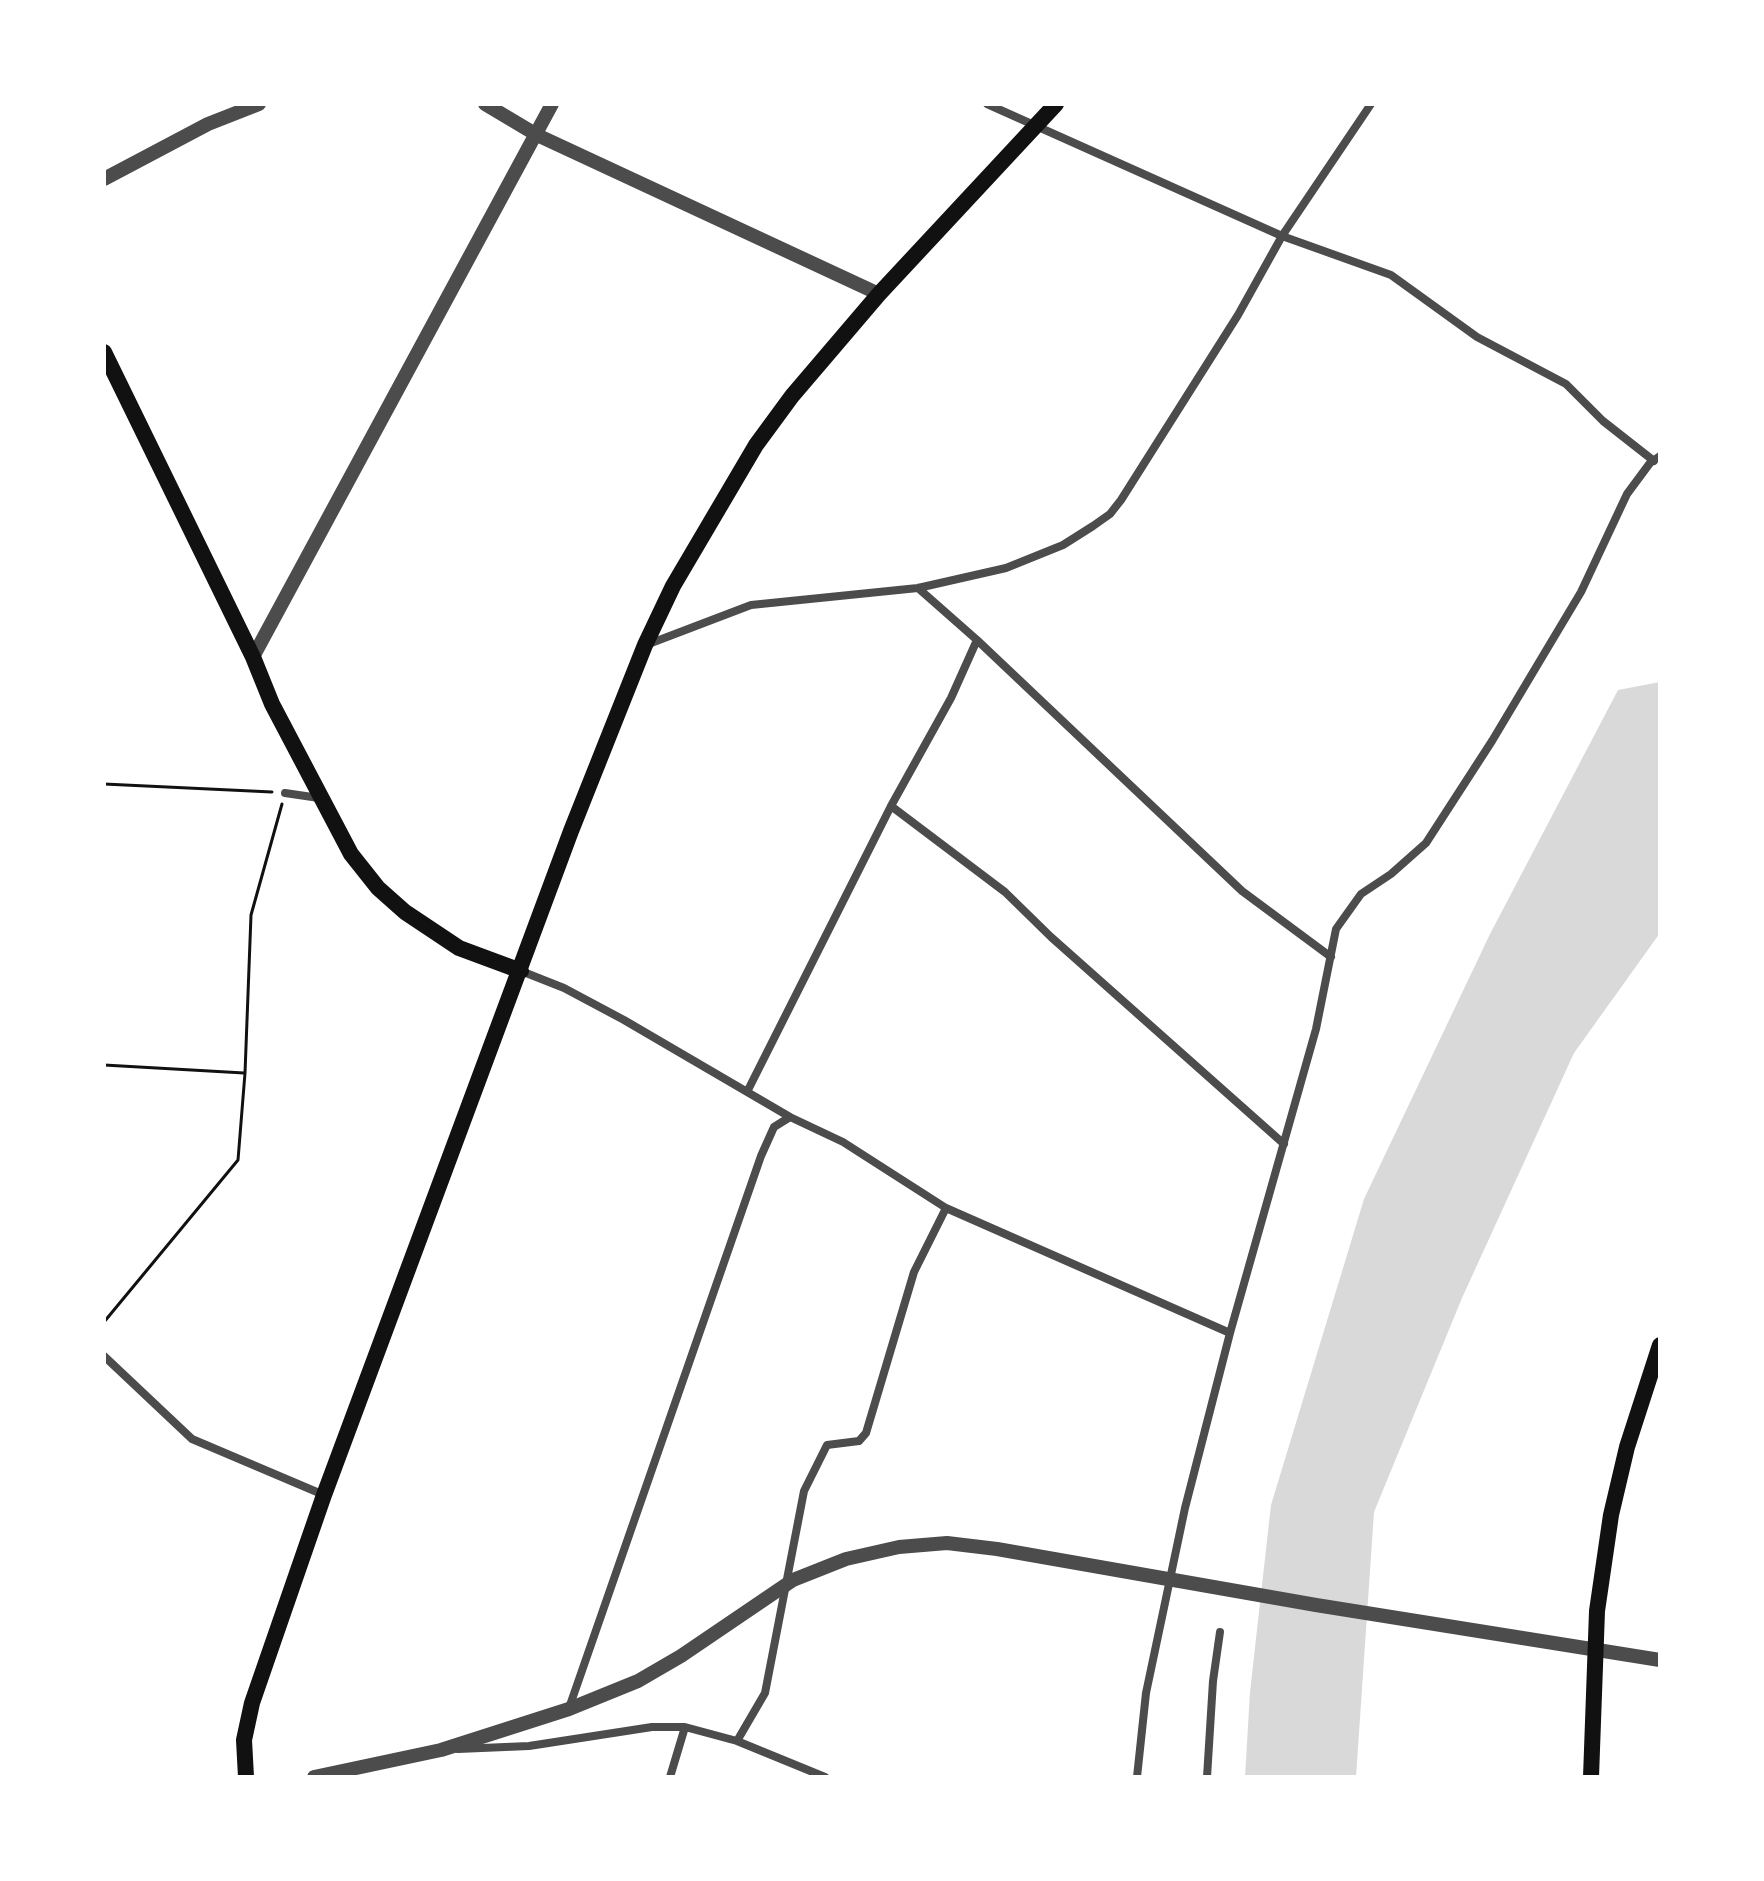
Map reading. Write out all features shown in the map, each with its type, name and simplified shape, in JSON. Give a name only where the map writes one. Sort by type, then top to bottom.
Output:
[{"type":"main road","points":[[246,1777],[244,1740],[252,1703],[324,1495],[571,831],[645,645],[673,586],[756,445],[792,396],[879,294],[1056,104]]},
{"type":"main road","points":[[104,352],[253,657],[272,704],[351,854],[378,888],[405,912],[459,948],[521,971]]},
{"type":"main road","points":[[1591,1777],[1597,1611],[1611,1515],[1627,1447],[1660,1345]]},
{"type":"street","points":[[104,179],[208,124],[259,104]]},
{"type":"street","points":[[485,104],[537,135],[879,294]]},
{"type":"street","points":[[253,657],[552,104]]},
{"type":"street","points":[[987,104],[1282,236],[1391,275],[1477,337],[1566,384],[1603,421],[1657,458],[1627,494],[1581,592],[1426,843],[1391,874],[1361,894],[1336,929],[1316,1029],[1230,1333],[1185,1508],[1149,1678],[1137,1777]]},
{"type":"street","points":[[645,645],[751,605],[918,588],[1006,568],[1063,545],[1110,514],[1238,315],[1282,236],[1371,104]]},
{"type":"street","points":[[918,588],[1242,891],[1331,957]]},
{"type":"street","points":[[747,1092],[891,806],[951,698],[977,640]]},
{"type":"street","points":[[285,793],[320,798]]},
{"type":"street","points":[[891,806],[1005,892],[1051,937],[1284,1144]]},
{"type":"street","points":[[521,971],[564,988],[790,1117],[843,1142],[946,1208],[1230,1333]]},
{"type":"street","points":[[569,1709],[761,1156],[774,1127],[790,1117]]},
{"type":"street","points":[[737,1741],[765,1693],[804,1491],[827,1445],[859,1441],[866,1433],[914,1272],[946,1208]]},
{"type":"street","points":[[104,1356],[192,1439],[324,1495]]},
{"type":"street","points":[[314,1777],[441,1750],[569,1709],[638,1681],[793,1580],[846,1559],[899,1547],[947,1543],[997,1549],[1316,1605],[1660,1660]]},
{"type":"street","points":[[1207,1777],[1213,1681],[1220,1632]]},
{"type":"street","points":[[441,1750],[529,1746],[652,1727],[685,1727],[737,1741],[825,1777]]},
{"type":"street","points":[[670,1777],[685,1727]]},
{"type":"path","points":[[104,784],[285,793],[251,915],[238,1160],[104,1322]]},
{"type":"path","points":[[104,1065],[245,1073]]},
{"type":"shaded area","points":[[1660,682],[1660,933],[1574,1053],[1462,1298],[1374,1512],[1356,1777],[1245,1777],[1250,1692],[1271,1505],[1364,1199],[1490,934],[1618,690]]}]
